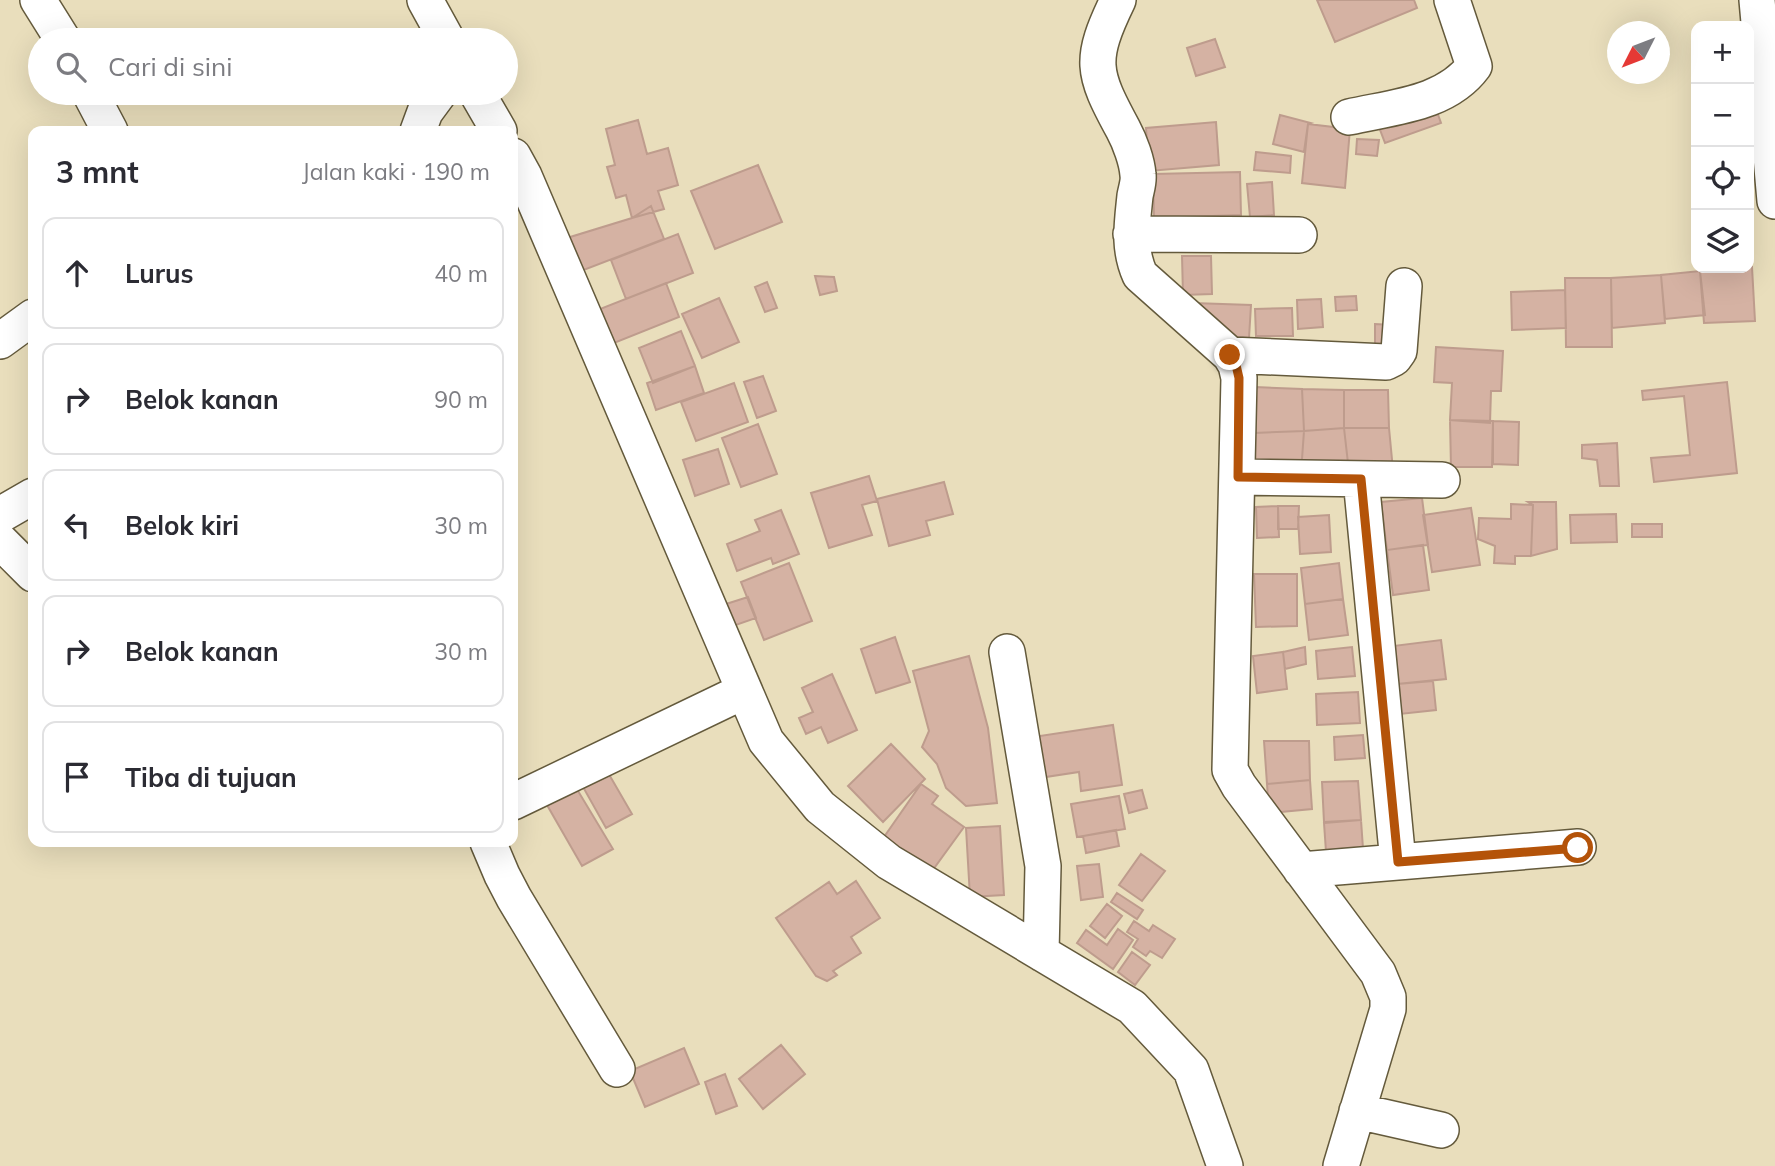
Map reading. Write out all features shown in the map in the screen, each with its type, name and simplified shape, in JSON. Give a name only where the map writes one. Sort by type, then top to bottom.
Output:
[{"type":"street","points":[[38,0],[55,28]]},
{"type":"street","points":[[425,0],[440,28]]},
{"type":"street","points":[[1118,0],[1106,24],[1097,54],[1097,72],[1103,94],[1127,138],[1138,175],[1130,234],[1133,260],[1140,275],[1230,355],[1239,378],[1230,770],[1238,786],[1378,972],[1388,997],[1388,1009],[1341,1166]]},
{"type":"street","points":[[1349,117],[1431,97],[1464,80],[1474,66],[1452,0]]},
{"type":"street","points":[[1757,0],[1775,201]]},
{"type":"street","points":[[96,105],[107,126]]},
{"type":"street","points":[[420,126],[430,105]]},
{"type":"street","points":[[484,105],[496,126]]},
{"type":"street","points":[[518,166],[766,741],[820,807],[889,862],[1132,1007],[1191,1070],[1225,1166]]},
{"type":"street","points":[[1130,234],[1299,235]]},
{"type":"street","points":[[1230,355],[1386,362],[1394,358],[1399,351],[1404,286]]},
{"type":"street","points":[[0,341],[28,321]]},
{"type":"street","points":[[1238,477],[1441,480]]},
{"type":"street","points":[[1361,479],[1398,862]]},
{"type":"street","points":[[0,515],[28,499]]},
{"type":"street","points":[[0,541],[28,569]]},
{"type":"street","points":[[1007,652],[1043,866],[1041,953]]},
{"type":"street","points":[[518,800],[744,691]]},
{"type":"street","points":[[490,847],[502,875],[617,1069]]},
{"type":"street","points":[[1301,870],[1578,848]]},
{"type":"street","points":[[1357,1111],[1441,1130]]},
{"type":"building","points":[[1317,0],[1414,0],[1417,8],[1335,42]]},
{"type":"building","points":[[1215,39],[1225,67],[1196,76],[1187,48]]},
{"type":"building","points":[[1427,84],[1441,123],[1385,143],[1370,103]]},
{"type":"building","points":[[1280,115],[1311,123],[1308,124],[1304,152],[1273,144]]},
{"type":"building","points":[[638,120],[647,154],[668,148],[678,185],[658,191],[664,209],[632,218],[626,195],[616,198],[607,167],[615,165],[606,129]]},
{"type":"building","points":[[1216,122],[1219,165],[1149,171],[1146,128]]},
{"type":"building","points":[[1308,124],[1350,129],[1345,188],[1302,183]]},
{"type":"building","points":[[1357,139],[1379,140],[1377,156],[1356,154]]},
{"type":"building","points":[[1256,152],[1291,156],[1290,173],[1254,170]]},
{"type":"building","points":[[758,165],[782,222],[715,249],[691,191]]},
{"type":"building","points":[[1240,172],[1241,215],[1154,218],[1153,174]]},
{"type":"building","points":[[1272,182],[1274,215],[1250,217],[1247,184]]},
{"type":"building","points":[[651,206],[664,239],[581,271],[567,238],[632,218]]},
{"type":"building","points":[[678,234],[693,273],[626,299],[611,260]]},
{"type":"building","points":[[1182,256],[1211,256],[1212,294],[1183,295]]},
{"type":"building","points":[[1700,273],[1752,273],[1755,321],[1704,323]]},
{"type":"building","points":[[1700,273],[1705,315],[1665,319],[1661,275]]},
{"type":"building","points":[[1661,275],[1665,323],[1612,328],[1611,278]]},
{"type":"building","points":[[815,276],[834,277],[837,291],[820,295]]},
{"type":"building","points":[[1565,278],[1611,278],[1612,347],[1566,347]]},
{"type":"building","points":[[767,282],[777,308],[765,312],[755,287]]},
{"type":"building","points":[[666,283],[679,317],[609,345],[595,311]]},
{"type":"building","points":[[1565,290],[1566,328],[1512,330],[1511,292]]},
{"type":"building","points":[[1356,296],[1357,310],[1336,311],[1335,297]]},
{"type":"building","points":[[719,298],[739,342],[702,358],[682,314]]},
{"type":"building","points":[[1321,299],[1323,327],[1298,329],[1297,300]]},
{"type":"building","points":[[1193,303],[1251,305],[1249,338],[1222,336]]},
{"type":"building","points":[[1292,308],[1293,336],[1256,336],[1255,309]]},
{"type":"building","points":[[1375,324],[1391,325],[1390,349],[1375,348]]},
{"type":"building","points":[[681,331],[695,366],[653,383],[639,348]]},
{"type":"building","points":[[1436,347],[1503,351],[1501,391],[1491,391],[1490,423],[1450,420],[1452,383],[1434,382]]},
{"type":"building","points":[[695,366],[704,393],[656,410],[647,383]]},
{"type":"building","points":[[763,376],[776,411],[757,418],[744,382]]},
{"type":"building","points":[[1727,382],[1737,473],[1654,482],[1651,458],[1690,455],[1684,396],[1643,400],[1642,391]]},
{"type":"building","points":[[734,383],[748,422],[696,441],[681,402]]},
{"type":"building","points":[[1255,387],[1302,389],[1304,431],[1254,433]]},
{"type":"building","points":[[1302,389],[1344,390],[1344,428],[1304,431]]},
{"type":"building","points":[[1344,390],[1388,390],[1389,428],[1344,428]]},
{"type":"building","points":[[1450,420],[1493,421],[1492,467],[1451,467]]},
{"type":"building","points":[[1493,421],[1519,422],[1518,465],[1493,464]]},
{"type":"building","points":[[758,424],[777,474],[741,487],[722,438]]},
{"type":"building","points":[[1344,428],[1389,428],[1393,470],[1349,472]]},
{"type":"building","points":[[1344,428],[1349,472],[1301,473],[1304,431]]},
{"type":"building","points":[[1304,431],[1301,473],[1254,474],[1254,433]]},
{"type":"building","points":[[1617,443],[1619,486],[1600,486],[1597,460],[1582,458],[1582,445]]},
{"type":"building","points":[[718,449],[729,484],[695,496],[683,460]]},
{"type":"building","points":[[869,476],[877,501],[862,505],[872,535],[829,548],[811,493]]},
{"type":"building","points":[[944,482],[953,514],[926,521],[930,535],[889,546],[877,499]]},
{"type":"building","points":[[1422,498],[1428,545],[1387,550],[1381,502]]},
{"type":"building","points":[[1528,502],[1556,502],[1557,549],[1531,556],[1533,505]]},
{"type":"building","points":[[1511,504],[1533,505],[1531,556],[1515,556],[1515,564],[1494,563],[1495,546],[1478,539],[1479,518],[1511,519]]},
{"type":"building","points":[[1278,506],[1279,537],[1257,538],[1256,507]]},
{"type":"building","points":[[1278,506],[1299,506],[1298,529],[1278,529]]},
{"type":"building","points":[[1471,508],[1480,565],[1432,572],[1423,515]]},
{"type":"building","points":[[781,510],[799,554],[773,564],[771,558],[737,571],[727,544],[760,531],[755,520]]},
{"type":"building","points":[[1616,514],[1617,542],[1571,543],[1570,515]]},
{"type":"building","points":[[1329,515],[1331,552],[1300,554],[1298,517]]},
{"type":"building","points":[[1632,524],[1662,524],[1662,537],[1632,537]]},
{"type":"building","points":[[1423,545],[1429,590],[1393,595],[1387,550]]},
{"type":"building","points":[[789,563],[812,621],[764,640],[741,582]]},
{"type":"building","points":[[1339,563],[1343,599],[1305,604],[1301,568]]},
{"type":"building","points":[[1254,574],[1297,574],[1297,626],[1256,627]]},
{"type":"building","points":[[748,597],[756,618],[730,627],[723,605]]},
{"type":"building","points":[[1343,599],[1348,635],[1309,640],[1305,604]]},
{"type":"building","points":[[895,637],[910,682],[876,693],[861,649]]},
{"type":"building","points":[[1441,640],[1446,679],[1397,684],[1393,646]]},
{"type":"building","points":[[1305,647],[1306,664],[1285,669],[1283,652]]},
{"type":"building","points":[[1352,647],[1355,676],[1318,679],[1316,651]]},
{"type":"building","points":[[1283,652],[1287,689],[1257,693],[1253,656]]},
{"type":"building","points":[[969,656],[988,728],[997,803],[966,806],[946,788],[937,764],[922,747],[929,731],[913,671]]},
{"type":"building","points":[[832,674],[857,730],[828,743],[821,727],[806,734],[799,718],[813,712],[802,688]]},
{"type":"building","points":[[1433,681],[1436,710],[1400,714],[1397,684]]},
{"type":"building","points":[[1358,692],[1360,723],[1317,725],[1316,694]]},
{"type":"building","points":[[1113,725],[1122,785],[1081,791],[1079,772],[1039,778],[1033,737]]},
{"type":"building","points":[[1363,735],[1365,758],[1335,760],[1334,737]]},
{"type":"building","points":[[1264,741],[1309,741],[1310,780],[1267,784]]},
{"type":"building","points":[[891,744],[925,779],[883,822],[848,786]]},
{"type":"building","points":[[603,764],[632,814],[606,828],[578,778]]},
{"type":"building","points":[[1310,780],[1312,809],[1269,813],[1267,784]]},
{"type":"building","points":[[572,781],[613,849],[582,866],[543,798]]},
{"type":"building","points":[[1358,781],[1361,820],[1324,822],[1322,782]]},
{"type":"building","points":[[921,784],[938,796],[932,804],[964,827],[932,871],[884,837]]},
{"type":"building","points":[[1142,790],[1147,808],[1129,813],[1124,794]]},
{"type":"building","points":[[1119,796],[1125,829],[1077,837],[1071,804]]},
{"type":"building","points":[[1361,820],[1364,863],[1327,866],[1324,823]]},
{"type":"building","points":[[1000,826],[1004,895],[970,897],[966,828]]},
{"type":"building","points":[[1116,830],[1119,846],[1086,853],[1083,836]]},
{"type":"building","points":[[1141,854],[1165,871],[1142,901],[1119,885]]},
{"type":"building","points":[[1099,864],[1103,897],[1081,900],[1077,866]]},
{"type":"building","points":[[856,881],[880,918],[851,937],[861,953],[833,971],[837,975],[827,981],[816,976],[776,918],[829,882],[837,894]]},
{"type":"building","points":[[1117,893],[1143,910],[1137,919],[1111,902]]},
{"type":"building","points":[[1107,904],[1122,916],[1105,938],[1090,926]]},
{"type":"building","points":[[1134,921],[1149,931],[1153,925],[1175,939],[1162,958],[1150,951],[1146,956],[1133,947],[1138,939],[1127,932]]},
{"type":"building","points":[[1118,929],[1133,940],[1113,969],[1077,943],[1086,930],[1107,945]]},
{"type":"building","points":[[1132,952],[1150,965],[1135,985],[1118,972]]},
{"type":"building","points":[[781,1045],[805,1074],[763,1109],[739,1079]]},
{"type":"building","points":[[684,1048],[699,1084],[645,1107],[630,1071]]},
{"type":"building","points":[[725,1074],[737,1106],[716,1114],[705,1082]]},
{"type":"route","points":[[1230,355],[1239,378],[1238,477],[1361,479],[1398,862],[1578,848]]}]
